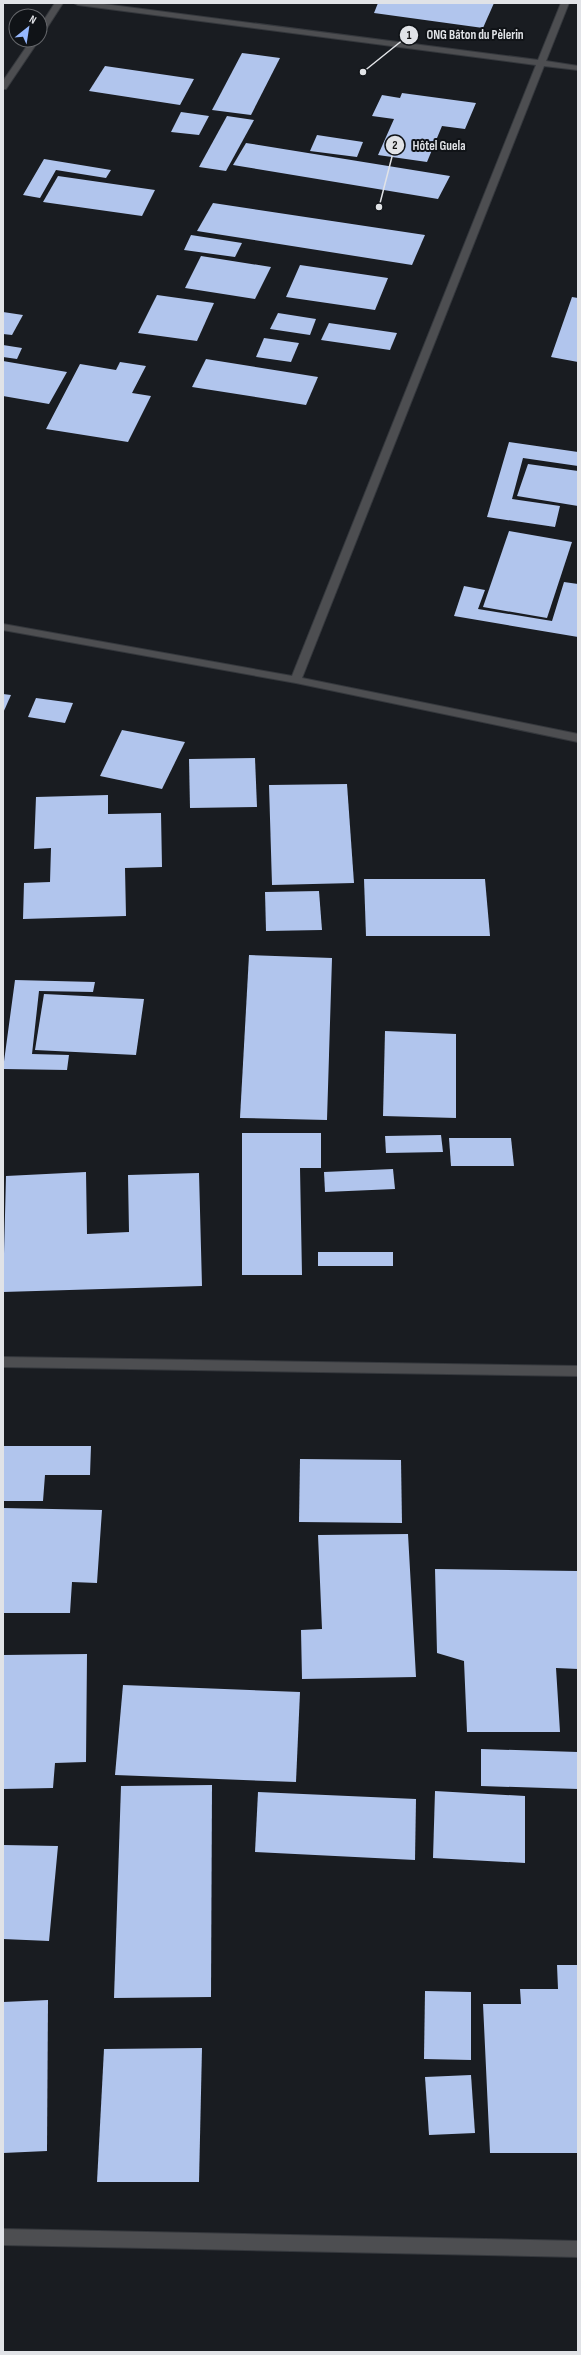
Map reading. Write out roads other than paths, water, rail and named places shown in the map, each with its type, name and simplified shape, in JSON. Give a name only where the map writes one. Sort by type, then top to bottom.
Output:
[{"type":"street","points":[[48,20],[59,3]]},
{"type":"street","points":[[78,3],[578,68]]},
{"type":"street","points":[[296,680],[565,3]]},
{"type":"street","points":[[3,87],[30,48]]},
{"type":"street","points":[[3,627],[296,680],[578,738]]},
{"type":"street","points":[[3,1362],[578,1371]]},
{"type":"street","points":[[3,2237],[578,2249]]},
{"type":"place","name":"ONG Bâton du Pèlerin","points":[[363,72]]},
{"type":"place","name":"Hôtel Guela","points":[[379,207]]}]
